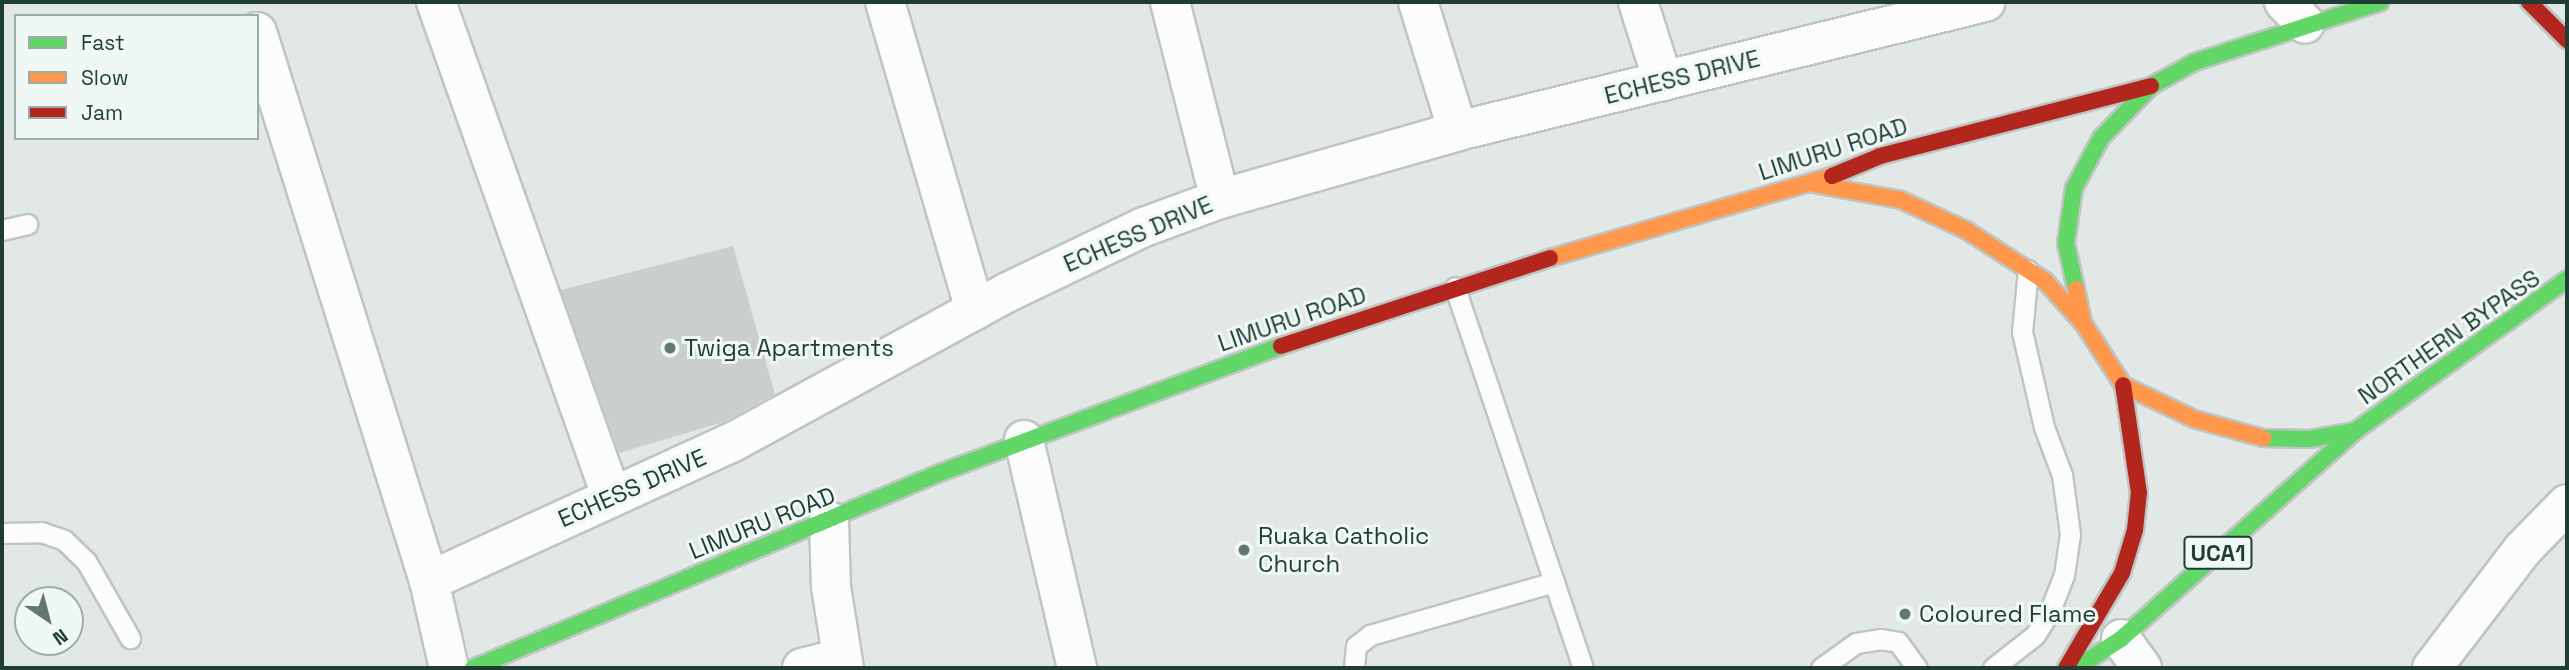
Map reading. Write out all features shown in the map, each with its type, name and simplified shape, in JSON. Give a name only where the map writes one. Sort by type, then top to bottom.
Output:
[{"type":"main road","points":[[2084,323],[2066,243],[2074,188],[2101,138],[2151,86],[2295,13],[2381,2]]},
{"type":"main road","points":[[2529,2],[2567,40]]},
{"type":"main road","name":"LIMURU ROAD","points":[[473,668],[1024,440],[1165,386],[1455,287],[1720,207],[1814,184],[1880,156],[2151,86]]},
{"type":"main road","points":[[1814,184],[1901,200],[1966,230],[2045,281],[2084,323],[2123,386],[2139,493],[2135,530],[2122,573],[2066,668]]},
{"type":"main road","name":"NORTHERN BYPASS","points":[[2076,668],[2131,654],[2356,431],[2565,288]]},
{"type":"main road","name":"NORTHERN BYPASS","points":[[2123,386],[2194,419],[2269,439],[2310,439],[2356,431]]},
{"type":"street","points":[[436,2],[611,495]]},
{"type":"street","points":[[885,2],[975,310]]},
{"type":"street","points":[[1170,2],[1220,199]]},
{"type":"street","points":[[1418,2],[1458,131]]},
{"type":"street","points":[[1638,2],[1663,81]]},
{"type":"street","name":"ECHESS DRIVE","points":[[429,581],[611,495],[731,443],[1069,261],[1220,199],[1458,131],[1985,2]]},
{"type":"street","points":[[259,38],[429,581],[449,668]]},
{"type":"street","points":[[1024,440],[1077,668]]},
{"type":"street","points":[[2432,668],[2523,549],[2567,504]]},
{"type":"street","points":[[803,668],[843,663],[831,587],[829,521]]},
{"type":"lane","points":[[2,230],[27,223]]},
{"type":"lane","points":[[1998,667],[2035,635],[2049,613],[2064,575],[2070,534],[2062,475],[2040,414],[2022,332],[2028,270]]},
{"type":"lane","points":[[1455,287],[1583,668]]},
{"type":"lane","points":[[2,533],[41,532],[64,540],[86,561],[130,639]]},
{"type":"lane","points":[[1354,668],[1356,646],[1370,635],[1554,582]]},
{"type":"lane","points":[[1821,668],[1856,643],[1880,639],[1898,642],[1917,668]]},
{"type":"building","name":"Twiga Apartments","points":[[733,246],[775,394],[724,422],[619,453],[561,290]]},
{"type":"traffic: fast","points":[[2076,289],[2066,243],[2074,188],[2101,138],[2151,86],[2195,62],[2381,2]]},
{"type":"traffic: fast","points":[[2263,438],[2310,439],[2355,431],[2567,279]]},
{"type":"traffic: fast","points":[[473,668],[937,474],[1281,346]]},
{"type":"traffic: fast","points":[[2076,668],[2121,639],[2355,431]]},
{"type":"traffic: slow","points":[[1550,258],[1832,176]]},
{"type":"traffic: slow","points":[[1814,184],[1901,200],[1966,230],[2045,281],[2083,323]]},
{"type":"traffic: slow","points":[[2076,289],[2083,323],[2123,385],[2194,419],[2263,438]]},
{"type":"traffic: jam","points":[[2529,2],[2567,40]]},
{"type":"traffic: jam","points":[[1832,176],[1880,156],[2151,86]]},
{"type":"traffic: jam","points":[[1281,346],[1550,258]]},
{"type":"traffic: jam","points":[[2066,668],[2122,573],[2135,530],[2139,493],[2123,385]]},
{"type":"place","name":"Twiga Apartments","points":[[670,348]]},
{"type":"place","name":"Ruaka Catholic Church","points":[[1244,550]]},
{"type":"place","name":"Coloured Flame","points":[[1905,614]]}]
